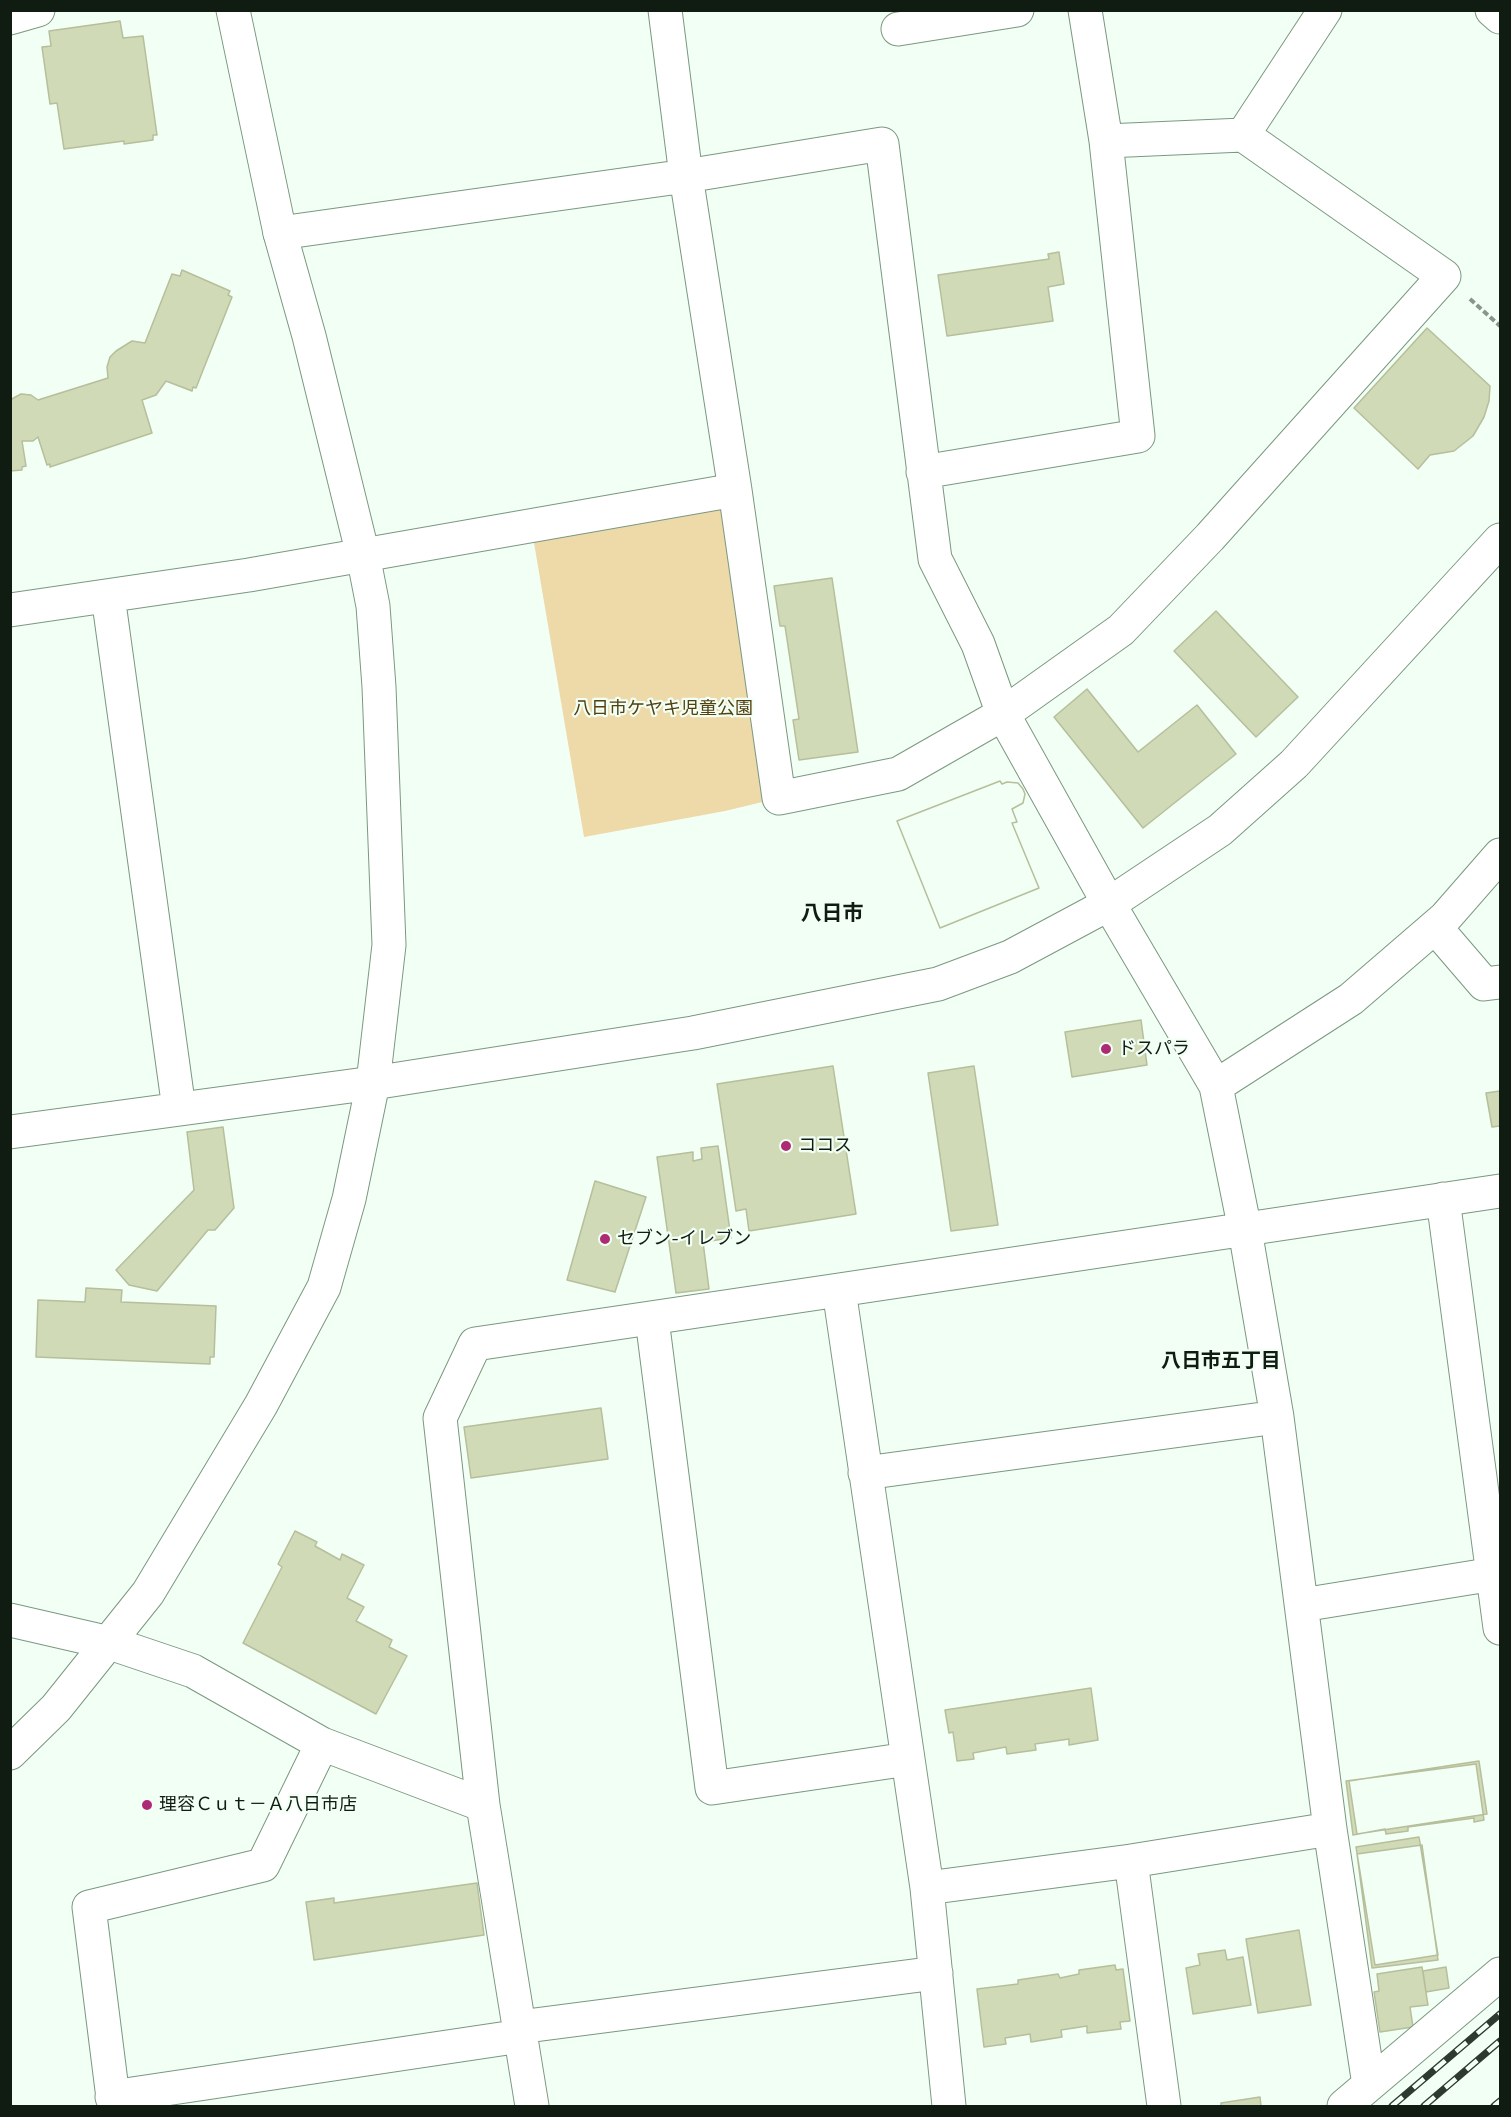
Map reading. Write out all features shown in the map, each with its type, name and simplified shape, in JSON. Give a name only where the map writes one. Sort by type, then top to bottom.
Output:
[{"type":"street","points":[[10,18],[38,10]]},
{"type":"street","points":[[10,1753],[56,1708],[148,1593],[261,1405],[324,1287],[349,1199],[373,1083],[389,945],[379,687],[373,606],[363,555],[309,336],[280,233],[233,10]]},
{"type":"street","points":[[665,10],[686,176],[735,490],[779,798],[898,774],[1003,714],[1121,630],[1210,537],[1444,276],[1243,135],[1106,141]]},
{"type":"street","points":[[898,29],[1017,10]]},
{"type":"street","points":[[923,472],[1138,436],[1106,141],[1085,10]]},
{"type":"street","points":[[1243,135],[1325,10]]},
{"type":"street","points":[[1492,10],[1500,17]]},
{"type":"street","points":[[280,233],[686,176],[882,144],[934,559],[978,644],[1003,714],[1109,904],[1216,1086],[1245,1230],[1277,1417],[1330,1829],[1369,2085]]},
{"type":"street","points":[[10,610],[249,575],[735,490]]},
{"type":"street","points":[[10,1132],[373,1083],[693,1033],[938,984],[1010,957],[1109,904],[1220,830],[1294,765],[1500,540]]},
{"type":"street","points":[[108,596],[178,1109]]},
{"type":"street","points":[[1216,1086],[1351,999],[1445,918],[1500,855]]},
{"type":"street","points":[[1434,927],[1484,984],[1500,982]]},
{"type":"street","points":[[532,2106],[483,1805],[440,1419],[475,1344],[1500,1191]]},
{"type":"street","points":[[1443,1199],[1496,1573],[1500,1628]]},
{"type":"street","points":[[838,1290],[927,1888],[949,2106]]},
{"type":"street","points":[[652,1319],[712,1788],[908,1759]]},
{"type":"street","points":[[865,1473],[1277,1417]]},
{"type":"street","points":[[1302,1605],[1496,1573]]},
{"type":"street","points":[[10,1620],[110,1642],[193,1671],[321,1744],[483,1805]]},
{"type":"street","points":[[321,1744],[263,1865],[89,1907],[113,2102],[520,2031],[936,1973]]},
{"type":"street","points":[[927,1888],[1131,1861],[1330,1829]]},
{"type":"street","points":[[1131,1861],[1164,2106]]},
{"type":"street","points":[[1344,2106],[1500,1974]]},
{"type":"path","points":[[1444,276],[1500,326]]},
{"type":"green space","name":"八日市ケヤキ児童公園","points":[[725,508],[779,798],[725,811],[584,837],[533,537]]},
{"type":"building","points":[[120,21],[123,38],[143,36],[157,135],[153,135],[153,140],[124,144],[124,141],[64,149],[57,103],[50,104],[42,47],[51,46],[49,31]]},
{"type":"building","points":[[1059,252],[1064,284],[1048,287],[1053,321],[947,336],[938,275],[1049,259],[1048,254]]},
{"type":"building","points":[[182,270],[230,291],[228,295],[232,297],[196,388],[193,387],[192,391],[166,381],[156,395],[142,400],[152,433],[50,467],[50,464],[47,465],[38,437],[33,441],[22,441],[26,466],[22,467],[22,470],[10,471],[10,400],[21,394],[31,395],[38,400],[108,378],[107,367],[110,357],[116,351],[132,341],[145,343],[172,274],[180,276]]},
{"type":"building","points":[[1427,328],[1490,386],[1489,401],[1484,417],[1473,436],[1454,451],[1430,455],[1418,469],[1354,408]]},
{"type":"building","points":[[832,578],[858,752],[799,760],[793,720],[799,719],[785,626],[780,626],[774,586]]},
{"type":"building","points":[[1216,611],[1298,697],[1256,737],[1174,651]]},
{"type":"building","points":[[1087,689],[1138,752],[1197,705],[1236,754],[1143,828],[1054,717]]},
{"type":"building","points":[[1000,781],[1002,784],[1018,783],[1025,794],[1023,803],[1012,809],[1017,822],[1012,823],[1039,888],[940,928],[897,821]]},
{"type":"building","points":[[1000,781],[1002,784],[1018,783],[1025,794],[1023,803],[1012,809],[1017,822],[1012,823],[1039,888],[940,928],[897,821]]},
{"type":"building","name":"ドスパラ","points":[[1141,1020],[1147,1065],[1072,1077],[1065,1032]]},
{"type":"building","name":"ココス","points":[[833,1066],[856,1214],[749,1231],[746,1209],[736,1211],[717,1084]]},
{"type":"building","points":[[974,1066],[998,1225],[951,1231],[928,1073]]},
{"type":"building","points":[[1500,1091],[1500,1126],[1492,1127],[1486,1093]]},
{"type":"building","points":[[223,1127],[234,1208],[215,1230],[208,1230],[157,1291],[129,1285],[116,1270],[194,1190],[187,1132]]},
{"type":"building","points":[[718,1146],[731,1238],[703,1242],[709,1289],[676,1293],[657,1157],[693,1152],[693,1161],[702,1159],[701,1148]]},
{"type":"building","name":"セブン-イレブン","points":[[595,1181],[646,1197],[615,1292],[567,1280]]},
{"type":"building","points":[[86,1288],[122,1290],[121,1302],[216,1306],[214,1357],[210,1357],[210,1364],[36,1357],[38,1300],[85,1302]]},
{"type":"building","points":[[601,1408],[608,1459],[471,1478],[464,1427]]},
{"type":"building","points":[[295,1531],[317,1542],[315,1546],[340,1560],[342,1554],[364,1565],[347,1598],[364,1607],[356,1621],[392,1640],[389,1647],[407,1656],[376,1714],[243,1643],[282,1567],[278,1564]]},
{"type":"building","points":[[1091,1688],[1098,1740],[1069,1745],[1069,1739],[1035,1744],[1036,1750],[1007,1754],[1006,1747],[973,1753],[974,1759],[957,1761],[953,1732],[949,1733],[945,1710]]},
{"type":"building","points":[[1479,1761],[1487,1814],[1357,1834],[1349,1781]]},
{"type":"building","points":[[1476,1764],[1484,1820],[1474,1822],[1474,1818],[1408,1827],[1408,1831],[1386,1834],[1385,1829],[1353,1835],[1346,1781]]},
{"type":"building","points":[[1419,1837],[1438,1955],[1375,1965],[1356,1847]]},
{"type":"building","points":[[1422,1845],[1438,1960],[1372,1968],[1357,1854]]},
{"type":"building","points":[[477,1883],[484,1935],[314,1960],[306,1902],[334,1898],[334,1903]]},
{"type":"building","points":[[1299,1930],[1311,2005],[1258,2013],[1246,1939]]},
{"type":"building","points":[[1225,1950],[1227,1960],[1243,1957],[1251,2005],[1193,2014],[1186,1968],[1200,1965],[1198,1954]]},
{"type":"building","points":[[1115,1965],[1116,1970],[1123,1969],[1130,2021],[1120,2022],[1121,2029],[1087,2033],[1087,2026],[1061,2030],[1062,2037],[1031,2042],[1030,2034],[1005,2038],[1006,2044],[984,2047],[977,1989],[1018,1984],[1018,1980],[1058,1974],[1060,1978],[1079,1974],[1079,1970]]},
{"type":"building","points":[[1422,1967],[1428,2005],[1410,2007],[1413,2027],[1380,2032],[1374,1992],[1379,1991],[1377,1974]]},
{"type":"building","points":[[1446,1967],[1449,1988],[1426,1992],[1423,1971]]},
{"type":"building","points":[[1260,2097],[1261,2106],[1221,2106],[1221,2103]]},
{"type":"railway","points":[[1392,2106],[1500,2014]]},
{"type":"railway","points":[[1424,2106],[1500,2041]]},
{"type":"railway","points":[[1494,2106],[1500,2101]]},
{"type":"place","name":"ドスパラ","points":[[1106,1049]]},
{"type":"place","name":"ココス","points":[[786,1146]]},
{"type":"place","name":"セブン-イレブン","points":[[605,1239]]},
{"type":"place","name":"理容Ｃｕｔ－Ａ八日市店","points":[[147,1805]]},
{"type":"district","name":"八日市","points":[[832,914]]},
{"type":"district","name":"八日市五丁目","points":[[1221,1362]]}]
